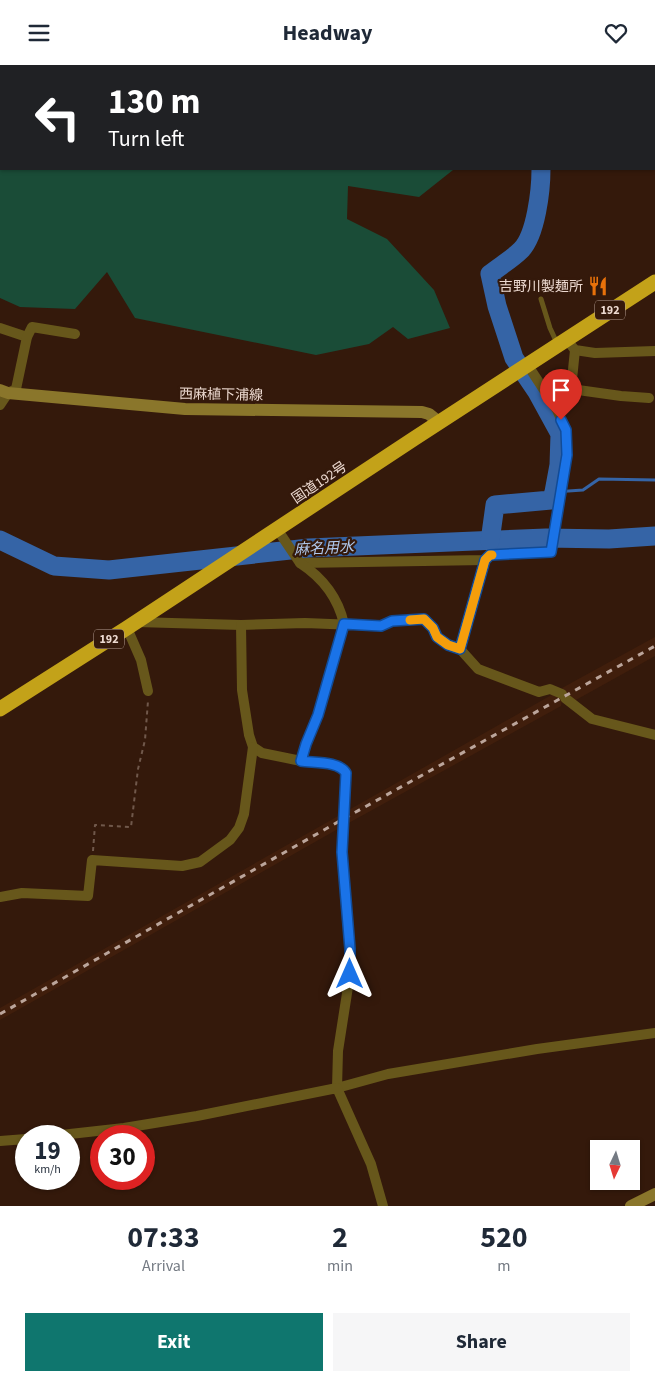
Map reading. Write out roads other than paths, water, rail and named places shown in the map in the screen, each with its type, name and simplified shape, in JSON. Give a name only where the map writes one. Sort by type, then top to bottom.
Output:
[{"type":"highway","name":"国道192号","points":[[0,709],[254,545],[281,535],[523,366],[566,344],[655,282]]},
{"type":"main road","name":"西麻植下浦線","points":[[4,391],[185,409],[422,412],[429,414],[440,423]]},
{"type":"main road","points":[[631,1206],[655,1195]]},
{"type":"street","points":[[0,405],[4,391],[16,389],[27,337],[32,327],[75,334]]},
{"type":"street","points":[[0,328],[27,337]]},
{"type":"street","points":[[650,398],[571,389],[566,344],[595,353],[655,351]]},
{"type":"street","points":[[460,649],[485,560],[490,555],[551,552],[552,548],[567,455],[566,430],[557,410],[523,366]]},
{"type":"street","points":[[281,535],[298,561],[315,573],[327,585],[341,611],[344,624],[318,715],[301,761]]},
{"type":"street","points":[[298,561],[485,560]]},
{"type":"street","points":[[148,691],[132,625],[305,623],[381,626],[392,621],[424,619],[433,628],[437,637],[448,645],[460,649],[478,669],[539,691],[550,689],[564,696],[592,719],[655,735]]},
{"type":"street","points":[[0,897],[22,893],[88,896],[92,860],[182,866],[200,862],[230,840],[238,829],[244,814],[253,747],[249,735],[242,690],[241,625]]},
{"type":"street","points":[[253,747],[262,753],[337,766],[343,768],[346,773],[342,852],[350,949],[350,974],[338,1051],[337,1088],[371,1164],[383,1206]]},
{"type":"street","points":[[80,1133],[197,1116],[337,1088],[388,1074],[537,1049],[655,1033]]},
{"type":"street","points":[[0,1141],[15,1140]]},
{"type":"lane","points":[[542,299],[550,328],[566,344]]},
{"type":"waterway","points":[[490,541],[495,505],[551,500],[559,465],[560,434],[537,392],[514,358],[497,306],[490,274],[521,250],[526,243],[537,212],[541,170]]},
{"type":"waterway","points":[[554,492],[583,490],[599,479],[655,480]]},
{"type":"waterway","name":"麻名用水","points":[[0,540],[54,566],[109,570],[309,548],[546,538],[609,539],[655,536]]},
{"type":"railway","points":[[0,1014],[345,818],[655,646]]},
{"type":"place","name":"吉野川製麺所","points":[[598,286]]}]
